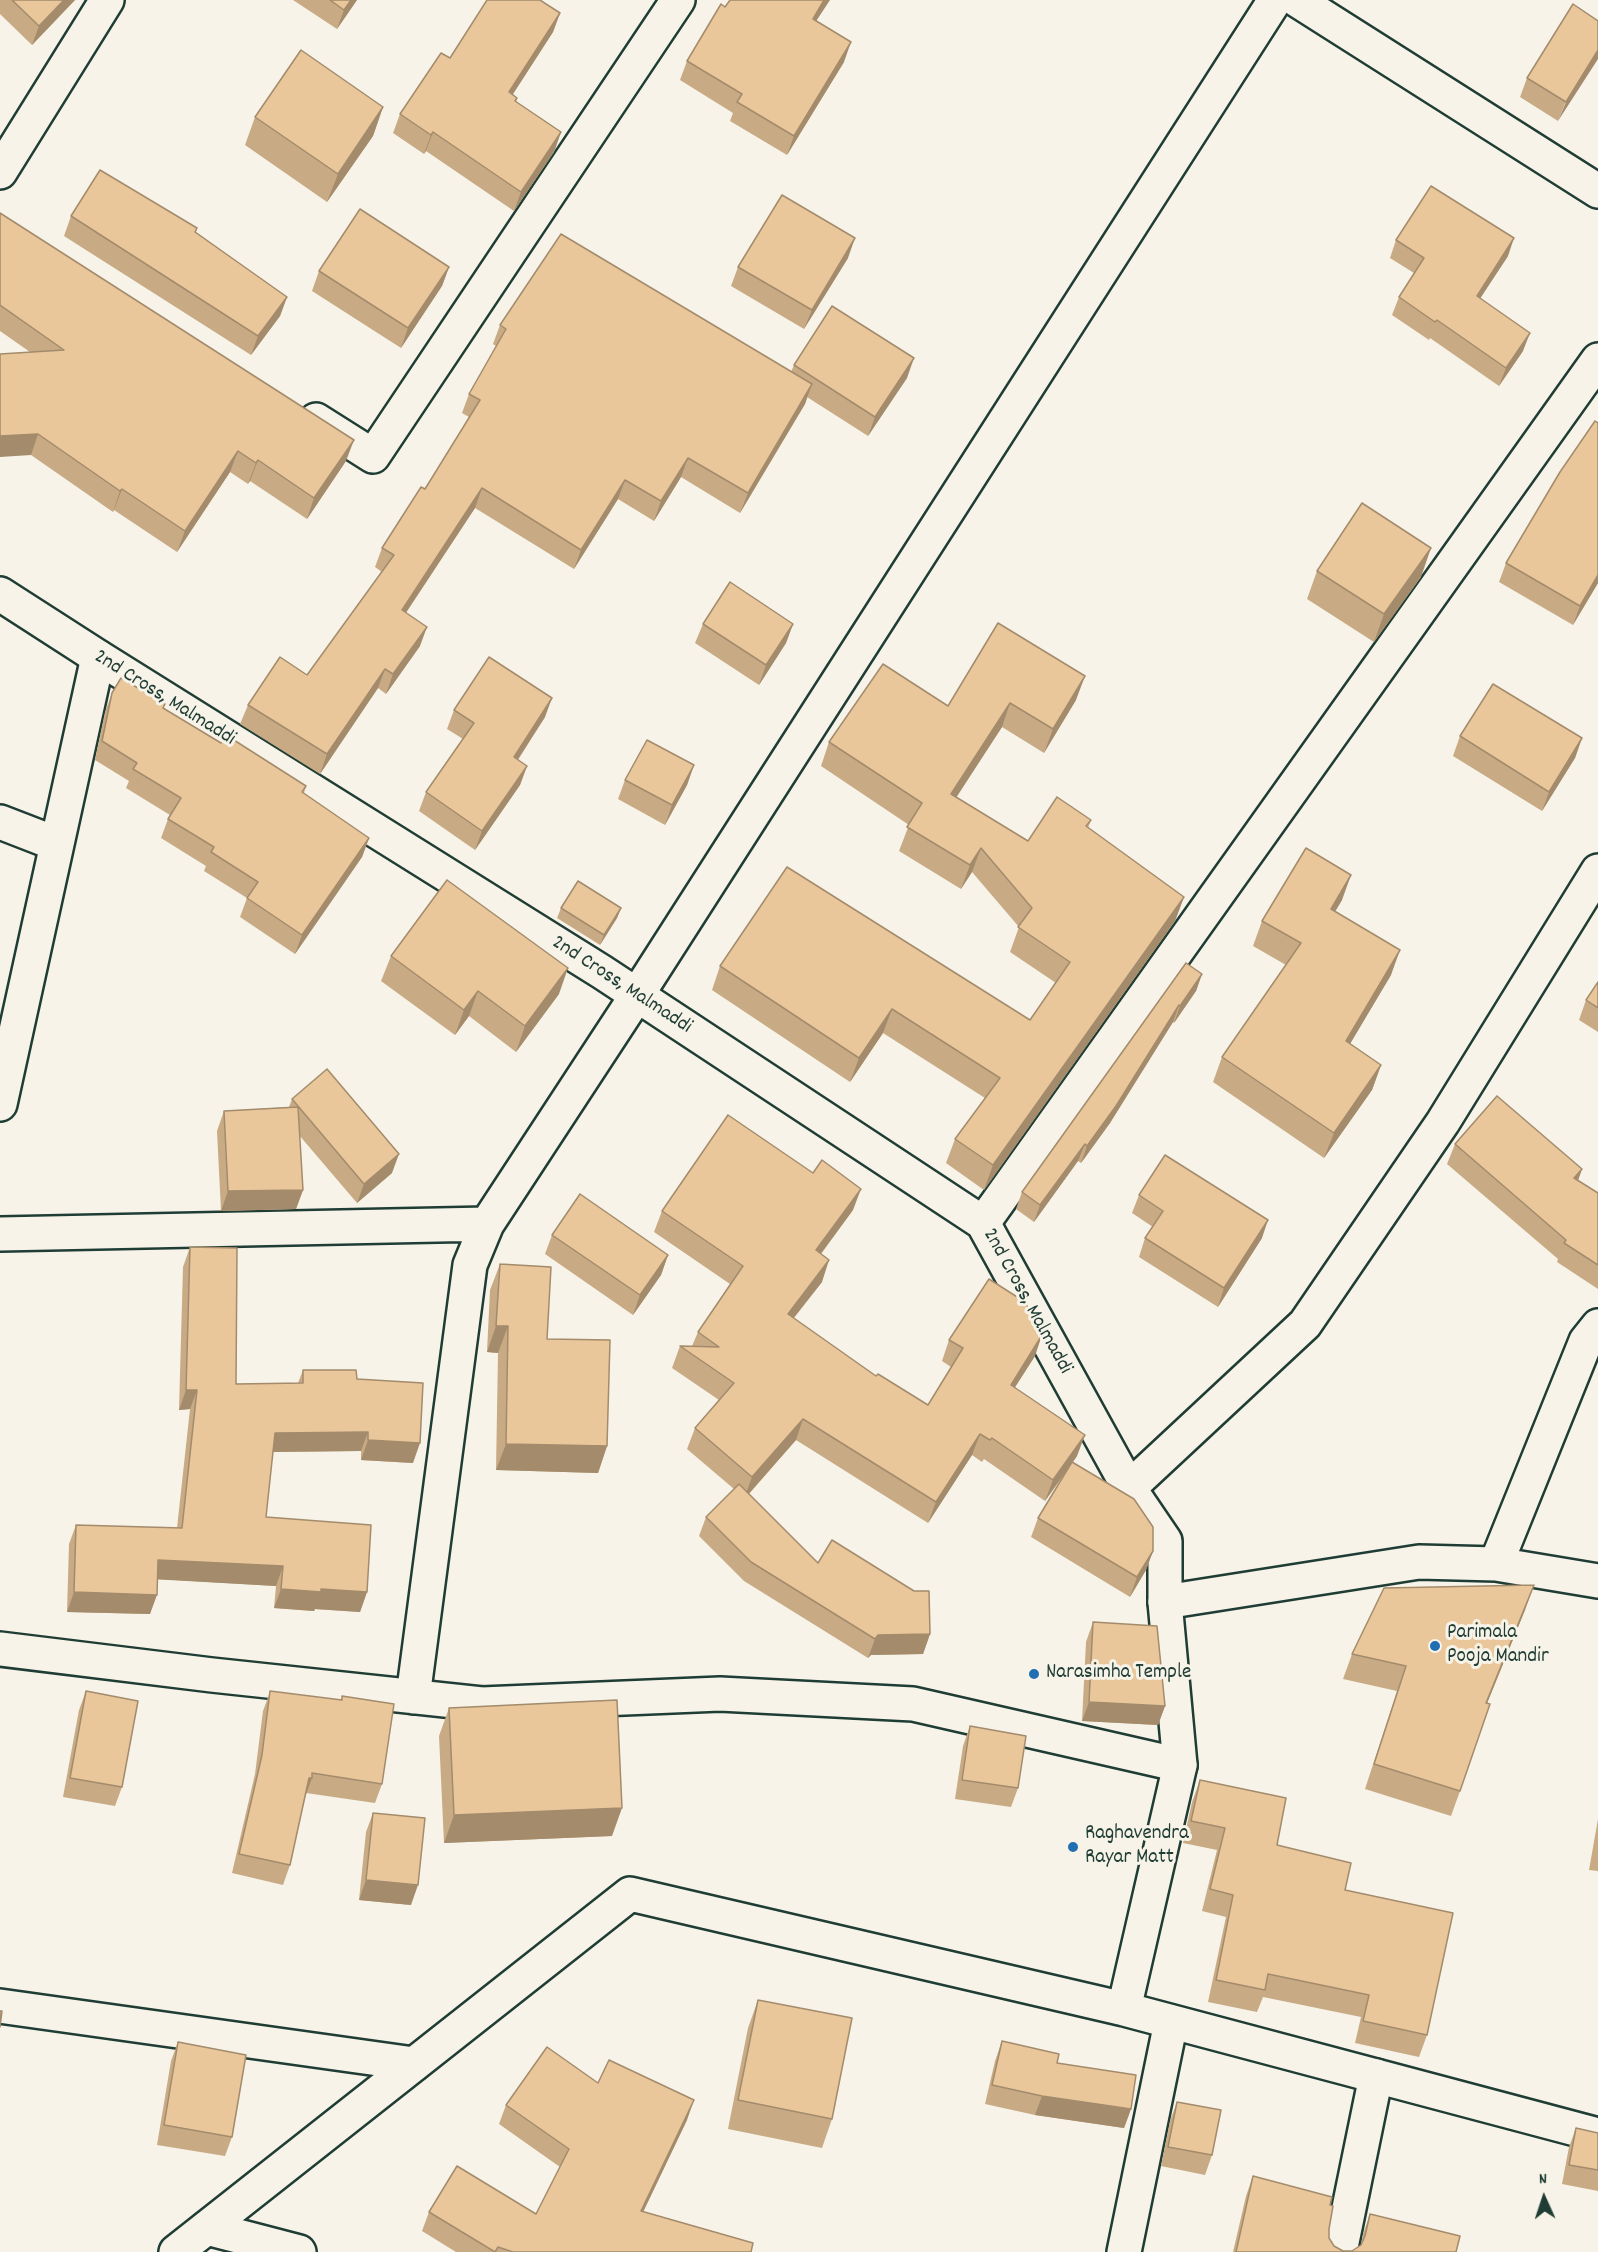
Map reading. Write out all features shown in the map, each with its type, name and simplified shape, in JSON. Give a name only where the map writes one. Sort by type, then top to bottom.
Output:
[{"type":"street","points":[[0,172],[108,0]]},
{"type":"street","points":[[292,404],[373,456],[678,0]]},
{"type":"street","points":[[412,1697],[470,1265],[487,1224],[637,995],[1275,0]]},
{"type":"street","points":[[1297,0],[1598,191]]},
{"type":"street","points":[[983,1223],[1598,360]]},
{"type":"street","name":"2nd Cross, Malmaddi","points":[[0,594],[637,995],[983,1223],[1129,1488],[1164,1541],[1165,1602],[1180,1765],[1124,2009]]},
{"type":"street","points":[[0,1104],[98,657]]},
{"type":"street","points":[[0,822],[57,844]]},
{"type":"street","points":[[1129,1488],[1305,1324],[1443,1122],[1598,871]]},
{"type":"street","points":[[0,1234],[487,1224]]},
{"type":"street","points":[[1496,1564],[1586,1341],[1598,1326]]},
{"type":"street","points":[[1165,1602],[1419,1562],[1496,1564],[1598,1581]]},
{"type":"street","points":[[0,1649],[483,1704],[720,1694],[913,1704],[1180,1765]]},
{"type":"street","points":[[176,2252],[630,1894],[1124,2009],[1598,2135]]},
{"type":"street","points":[[0,2006],[414,2064]]},
{"type":"street","points":[[1124,2252],[1171,2022]]},
{"type":"street","points":[[1340,2252],[1376,2076]]},
{"type":"street","points":[[207,2228],[299,2252]]},
{"type":"building","points":[[12,0],[64,0],[39,26]]},
{"type":"building","points":[[330,0],[351,0],[344,10]]},
{"type":"building","points":[[487,0],[540,0],[560,13],[509,92],[517,98],[515,101],[561,132],[521,192],[433,132],[431,135],[400,114],[441,53],[450,58]]},
{"type":"building","points":[[730,0],[824,0],[813,19],[851,42],[794,136],[737,102],[742,94],[687,61],[721,4],[725,7]]},
{"type":"building","points":[[1573,4],[1598,21],[1598,50],[1566,102],[1527,78]]},
{"type":"building","points":[[301,50],[383,107],[338,174],[255,117]]},
{"type":"building","points":[[100,170],[197,228],[195,232],[287,297],[258,336],[71,216]]},
{"type":"building","points":[[1431,186],[1514,238],[1477,296],[1530,333],[1506,368],[1437,320],[1435,322],[1399,297],[1424,258],[1396,240]]},
{"type":"building","points":[[782,195],[855,238],[812,310],[738,267]]},
{"type":"building","points":[[360,209],[449,267],[408,328],[319,271]]},
{"type":"building","points":[[0,213],[354,440],[314,498],[258,460],[256,463],[238,451],[185,531],[122,489],[120,491],[38,434],[0,436],[0,354],[64,350],[0,305]]},
{"type":"building","points":[[561,234],[812,384],[748,493],[688,458],[661,501],[625,480],[581,550],[482,488],[402,610],[427,627],[393,674],[385,669],[327,754],[248,705],[280,657],[307,675],[394,555],[382,548],[421,487],[425,489],[480,400],[469,394],[506,329],[500,325]]},
{"type":"building","points":[[832,306],[914,358],[875,417],[794,365]]},
{"type":"building","points":[[1595,421],[1598,423],[1598,575],[1580,606],[1506,563],[1560,472]]},
{"type":"building","points":[[1362,503],[1431,548],[1384,614],[1317,571]]},
{"type":"building","points":[[730,582],[793,624],[766,665],[703,624]]},
{"type":"building","points":[[998,623],[1085,676],[1053,729],[1010,703],[951,794],[1028,841],[1057,797],[1091,820],[1086,826],[1184,897],[993,1165],[955,1139],[1000,1078],[892,1009],[859,1058],[720,966],[787,867],[1030,1020],[1070,962],[1018,927],[1032,908],[981,848],[970,865],[907,827],[922,803],[829,742],[883,664],[948,706]]},
{"type":"building","points":[[489,657],[552,698],[514,757],[527,766],[482,831],[426,792],[474,723],[454,710]]},
{"type":"building","points":[[121,678],[165,704],[163,708],[221,743],[226,735],[306,786],[302,792],[369,838],[302,935],[247,898],[258,882],[211,852],[214,847],[168,819],[181,798],[133,769],[137,763],[102,741],[112,693]]},
{"type":"building","points":[[1493,684],[1582,738],[1549,792],[1460,736]]},
{"type":"building","points":[[647,740],[694,765],[672,805],[625,780]]},
{"type":"building","points":[[1306,848],[1351,875],[1331,909],[1400,950],[1346,1041],[1381,1065],[1334,1133],[1222,1057],[1301,943],[1262,921]]},
{"type":"building","points":[[447,880],[568,968],[525,1026],[478,991],[464,1010],[391,956]]},
{"type":"building","points":[[578,881],[621,908],[604,935],[561,908]]},
{"type":"building","points":[[1186,963],[1202,974],[1179,1005],[1116,1106],[1040,1205],[1022,1192]]},
{"type":"building","points":[[1598,982],[1598,1008],[1586,1000]]},
{"type":"building","points":[[327,1069],[399,1154],[364,1184],[292,1099]]},
{"type":"building","points":[[1497,1096],[1582,1169],[1574,1178],[1598,1193],[1598,1265],[1564,1243],[1566,1240],[1455,1144]]},
{"type":"building","points":[[298,1107],[303,1190],[228,1191],[224,1111]]},
{"type":"building","points":[[728,1115],[813,1173],[822,1160],[861,1189],[816,1250],[829,1260],[788,1314],[876,1376],[878,1374],[928,1405],[963,1348],[949,1340],[989,1279],[1025,1302],[1042,1335],[1011,1385],[1085,1435],[1053,1480],[992,1438],[990,1440],[980,1434],[936,1502],[803,1419],[752,1477],[695,1428],[734,1383],[680,1346],[719,1347],[698,1332],[743,1266],[662,1211]]},
{"type":"building","points":[[1165,1155],[1268,1220],[1224,1288],[1145,1238],[1163,1211],[1139,1195]]},
{"type":"building","points":[[580,1194],[668,1255],[640,1295],[552,1235]]},
{"type":"building","points":[[190,1247],[237,1248],[236,1384],[303,1383],[303,1370],[356,1370],[357,1379],[423,1383],[420,1443],[368,1440],[368,1432],[275,1433],[266,1517],[371,1525],[367,1592],[281,1589],[283,1566],[158,1560],[157,1595],[74,1592],[76,1525],[182,1528],[197,1390],[186,1390]]},
{"type":"building","points":[[500,1264],[551,1267],[547,1339],[610,1340],[607,1446],[506,1444],[508,1326],[496,1326]]},
{"type":"building","points":[[1072,1462],[1134,1499],[1153,1527],[1153,1551],[1137,1577],[1038,1518]]},
{"type":"building","points":[[739,1484],[818,1563],[832,1540],[914,1591],[929,1591],[930,1634],[878,1635],[875,1639],[751,1562],[706,1517]]},
{"type":"building","points":[[1534,1585],[1486,1703],[1490,1704],[1460,1791],[1374,1764],[1406,1666],[1352,1654],[1384,1588]]},
{"type":"building","points":[[1093,1622],[1157,1626],[1165,1706],[1089,1702]]},
{"type":"building","points":[[86,1691],[138,1701],[122,1787],[70,1778]]},
{"type":"building","points":[[270,1691],[342,1700],[342,1696],[394,1704],[382,1784],[312,1773],[290,1865],[239,1854],[262,1755]]},
{"type":"building","points":[[617,1700],[622,1808],[454,1815],[449,1708]]},
{"type":"building","points":[[970,1726],[1026,1736],[1018,1788],[962,1780]]},
{"type":"building","points":[[1200,1780],[1286,1798],[1277,1845],[1351,1863],[1345,1890],[1453,1913],[1427,2035],[1363,2021],[1369,1995],[1268,1974],[1265,1990],[1216,1980],[1233,1895],[1210,1889],[1225,1828],[1191,1821]]},
{"type":"building","points":[[373,1813],[425,1818],[418,1885],[366,1880]]},
{"type":"building","points":[[758,2000],[852,2018],[832,2119],[738,2100]]},
{"type":"building","points":[[1002,2041],[1059,2054],[1057,2063],[1136,2075],[1131,2109],[1042,2096],[992,2085]]},
{"type":"building","points":[[178,2042],[246,2055],[232,2137],[164,2125]]},
{"type":"building","points":[[547,2047],[598,2083],[609,2060],[694,2100],[641,2211],[753,2243],[751,2252],[513,2252],[498,2247],[495,2252],[429,2212],[457,2166],[536,2214],[569,2149],[506,2105]]},
{"type":"building","points":[[1177,2102],[1221,2110],[1212,2155],[1168,2147]]},
{"type":"building","points":[[1576,2128],[1598,2133],[1598,2170],[1569,2165]]},
{"type":"building","points":[[1253,2176],[1332,2197],[1329,2238],[1334,2246],[1343,2251],[1352,2251],[1361,2245],[1370,2214],[1460,2236],[1456,2252],[1236,2252]]},
{"type":"place","name":"Parimala Pooja Mandir","points":[[1435,1646]]},
{"type":"place","name":"Narasimha Temple","points":[[1034,1674]]},
{"type":"place","name":"Raghavendra Rayar Matt","points":[[1073,1847]]}]
